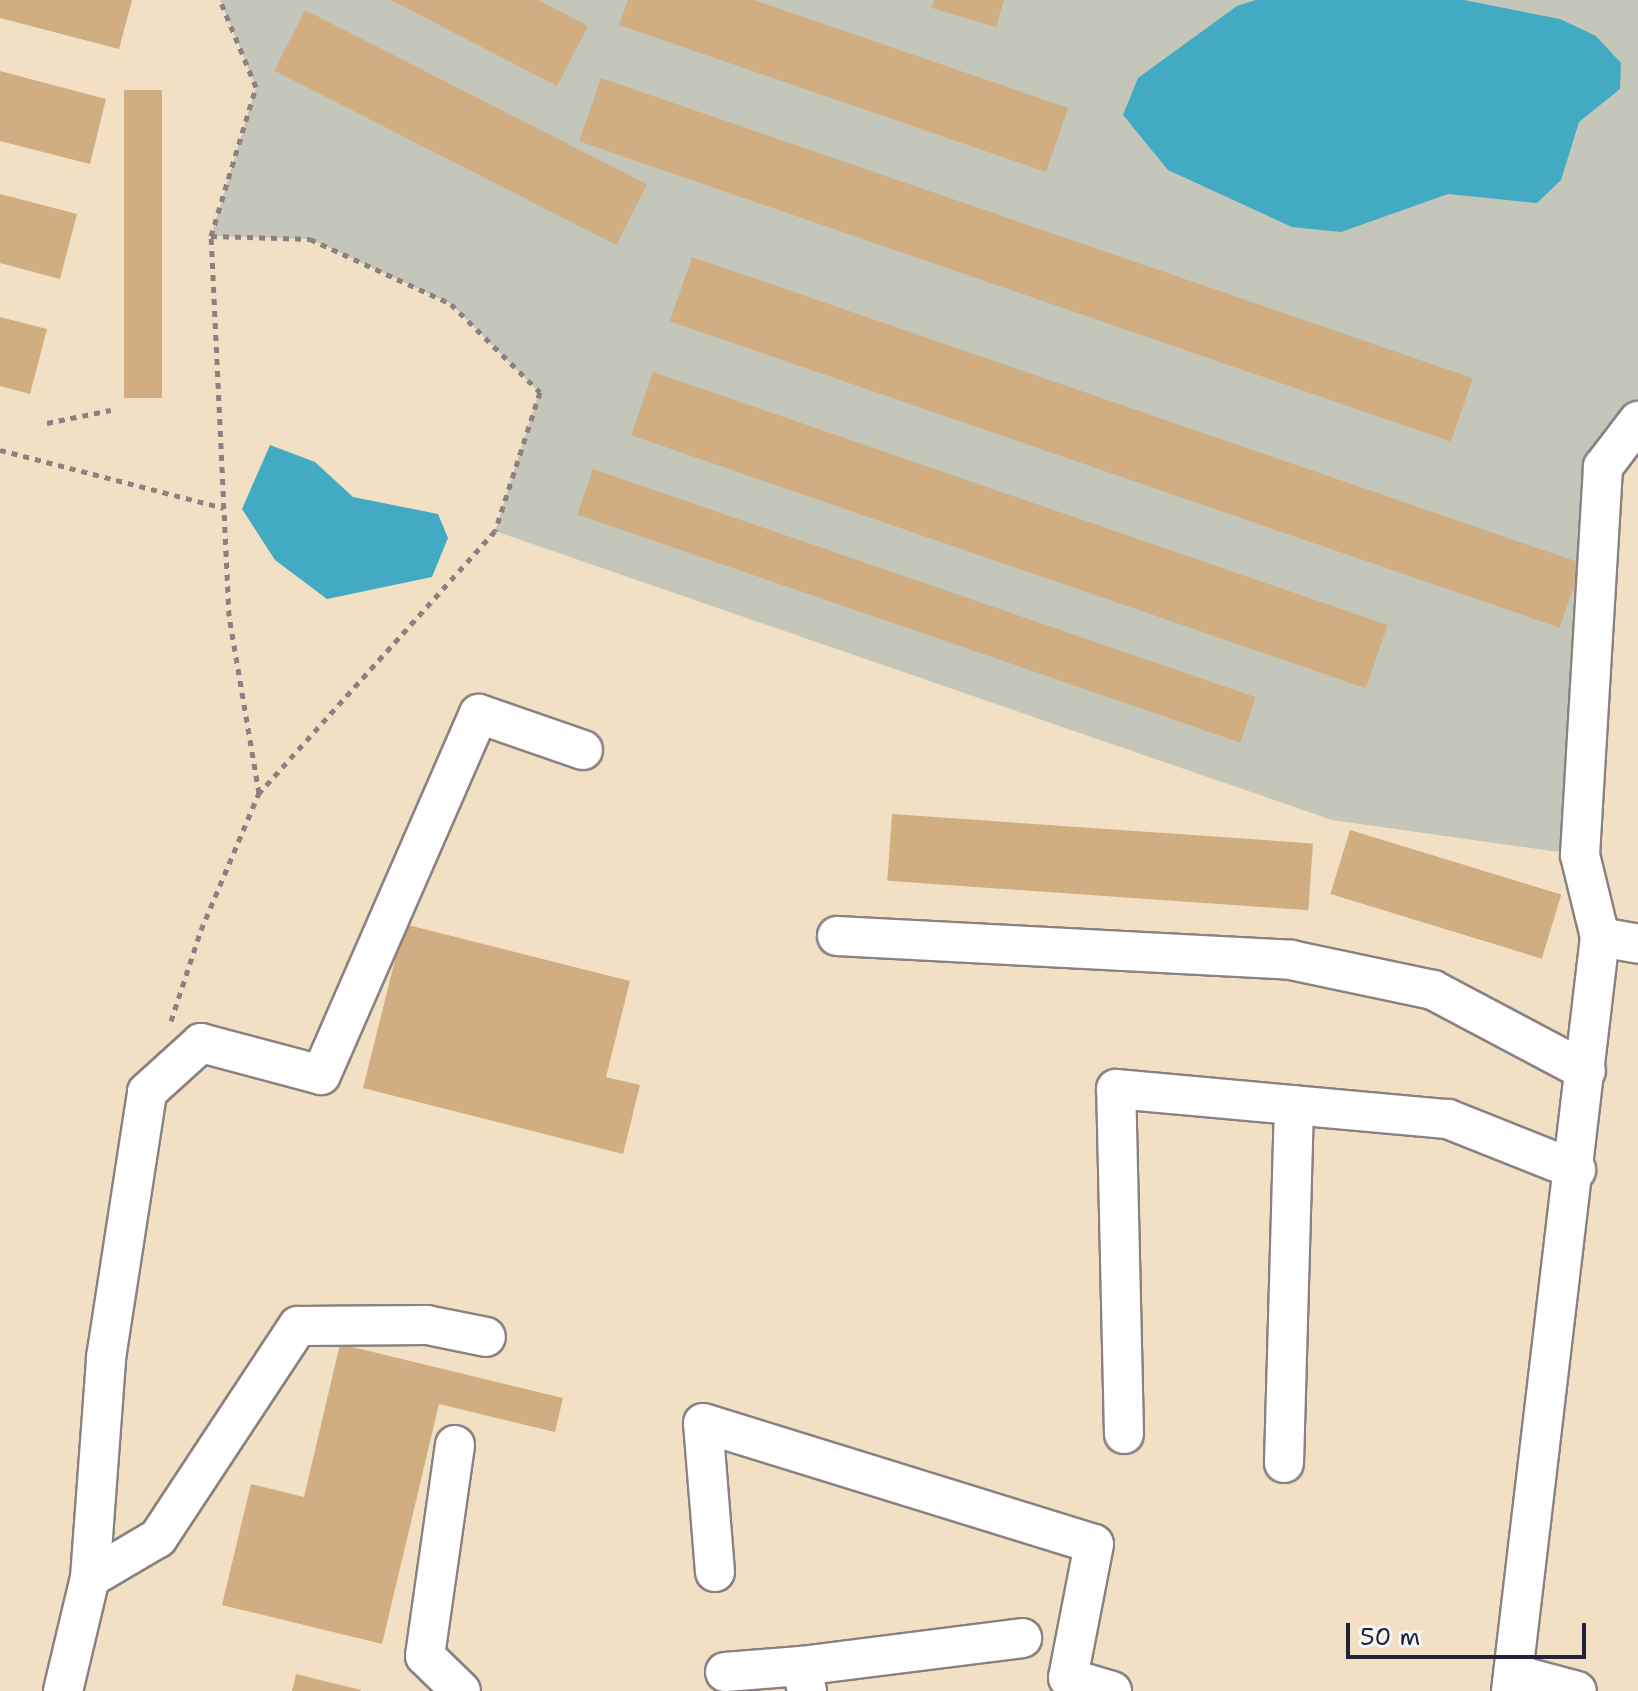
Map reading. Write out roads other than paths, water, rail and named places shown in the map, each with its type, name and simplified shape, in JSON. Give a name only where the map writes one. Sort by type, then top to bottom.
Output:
[{"type":"lane","points":[[1577,1691],[1512,1683],[1576,1170],[1600,937],[1580,855],[1603,467],[1638,421]]},
{"type":"lane","points":[[63,1691],[90,1578],[106,1358],[147,1092],[201,1043],[321,1075],[479,714],[583,750]]},
{"type":"lane","points":[[837,936],[1291,960],[1433,990],[1586,1071]]},
{"type":"lane","points":[[1600,937],[1638,944]]},
{"type":"lane","points":[[1124,1434],[1116,1089],[1448,1119],[1576,1170]]},
{"type":"lane","points":[[1284,1463],[1294,1105]]},
{"type":"lane","points":[[90,1578],[158,1538],[298,1326],[427,1325],[486,1337]]},
{"type":"lane","points":[[715,1572],[703,1423],[1094,1544],[1068,1678],[1112,1691]]},
{"type":"lane","points":[[455,1445],[425,1656],[461,1691]]},
{"type":"lane","points":[[725,1672],[804,1678],[1022,1638]]},
{"type":"water","points":[[1256,0],[1464,0],[1560,19],[1596,36],[1621,63],[1620,89],[1579,122],[1561,180],[1537,203],[1448,194],[1341,232],[1292,227],[1168,170],[1123,115],[1138,78],[1237,6]]},
{"type":"water","points":[[270,445],[315,462],[353,497],[438,514],[448,538],[432,577],[327,599],[275,560],[242,509]]}]
